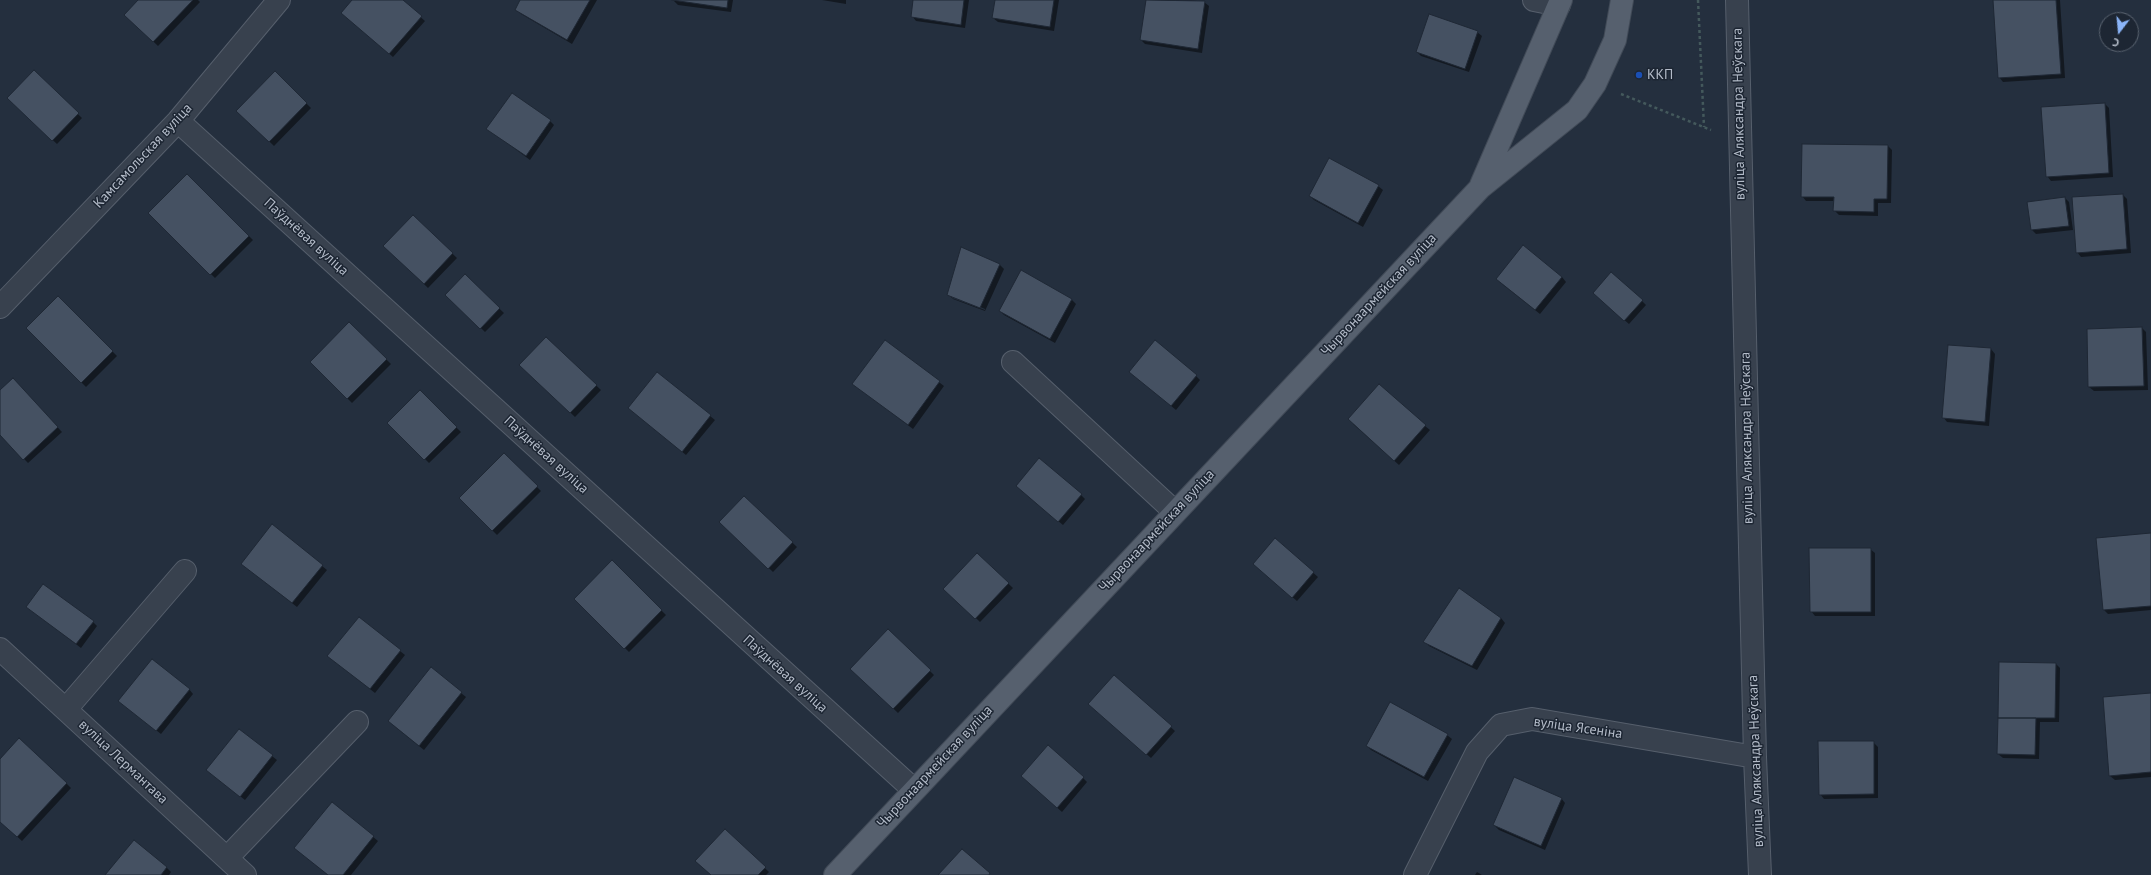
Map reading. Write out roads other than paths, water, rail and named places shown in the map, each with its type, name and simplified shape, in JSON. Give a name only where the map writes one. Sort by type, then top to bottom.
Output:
[{"type":"main road","name":"Чырвонаармейская вуліца","points":[[835,875],[1480,188],[1577,110],[1596,84],[1615,40],[1622,0]]},
{"type":"main road","name":"Чырвонаармейская вуліца","points":[[1480,188],[1560,2]]},
{"type":"street","name":"Камсамольская вуліца","points":[[0,306],[178,120],[279,0]]},
{"type":"street","points":[[1534,0],[1560,2]]},
{"type":"street","name":"вуліца Аляксандра Неўскага","points":[[1737,0],[1755,757],[1760,875]]},
{"type":"street","name":"Паўднёвая вуліца","points":[[178,120],[914,790]]},
{"type":"street","points":[[1013,362],[1175,512]]},
{"type":"street","points":[[66,710],[186,571]]},
{"type":"street","name":"вуліца Лермантава","points":[[0,649],[245,875]]},
{"type":"street","name":"вуліца Ясеніна","points":[[1414,875],[1477,752],[1501,726],[1532,719],[1755,757]]},
{"type":"street","points":[[227,858],[357,722]]},
{"type":"place","name":"ККП","points":[[1639,75]]}]
